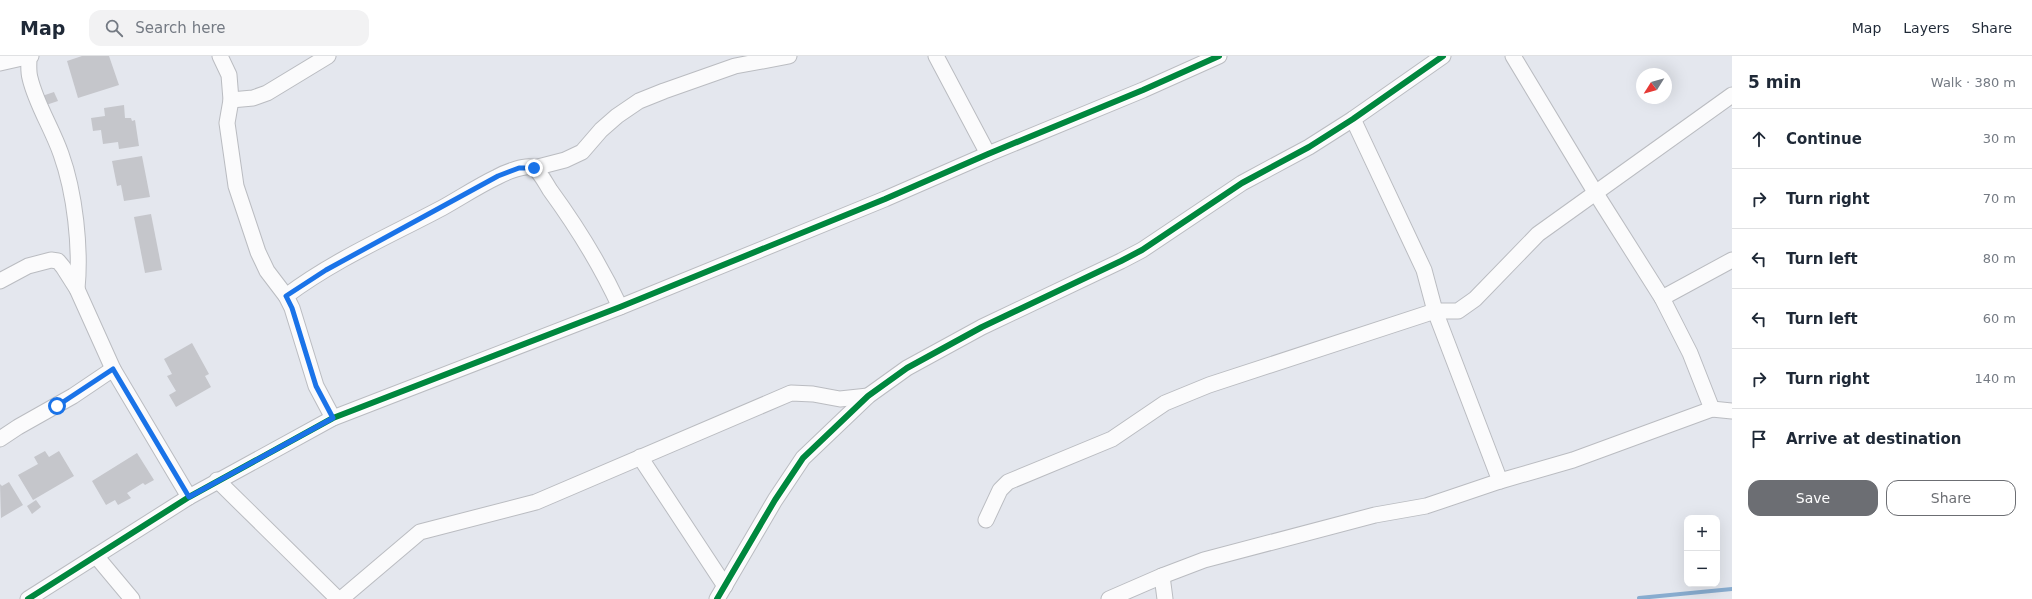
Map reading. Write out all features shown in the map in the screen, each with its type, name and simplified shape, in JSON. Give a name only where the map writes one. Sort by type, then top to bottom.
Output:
[{"type":"street","points":[[0,63],[30,56],[29,77],[61,155],[77,230],[79,264],[77,289]]},
{"type":"street","points":[[220,56],[229,75],[231,100],[227,123],[236,186],[258,252],[268,271],[286,296],[292,308],[316,386],[333,418]]},
{"type":"street","points":[[231,100],[253,98],[267,94],[328,56]]},
{"type":"street","points":[[286,296],[326,270],[484,184],[519,168],[534,168],[565,160],[582,152],[601,130],[617,116],[639,101],[735,66],[789,56]]},
{"type":"street","points":[[936,56],[988,154]]},
{"type":"street","points":[[28,599],[217,480],[333,418],[620,307],[885,199],[988,154],[1143,90],[1219,56]]},
{"type":"street","points":[[716,599],[775,500],[804,458],[868,396],[907,368],[982,327],[1142,250],[1242,183],[1309,147],[1353,120],[1443,56]]},
{"type":"street","points":[[1513,56],[1595,192],[1662,298],[1690,353],[1712,409]]},
{"type":"street","points":[[986,520],[1000,490],[1008,482],[1112,440],[1165,403],[1209,385],[1435,311],[1458,311],[1475,299],[1538,234],[1732,95]]},
{"type":"street","points":[[1353,120],[1424,270],[1435,311],[1500,481]]},
{"type":"street","points":[[534,168],[566,213],[592,254],[620,307]]},
{"type":"street","points":[[0,281],[28,266],[51,260],[58,262],[63,267],[77,289],[113,369],[189,497]]},
{"type":"street","points":[[1662,298],[1732,260]]},
{"type":"street","points":[[0,440],[18,427],[73,396],[113,369]]},
{"type":"street","points":[[341,599],[420,532],[536,502],[791,393],[813,394],[840,399],[868,396]]},
{"type":"street","points":[[1109,599],[1204,560],[1271,541],[1375,515],[1426,506],[1500,481],[1573,460],[1712,409],[1732,411]]},
{"type":"street","points":[[640,457],[724,586]]},
{"type":"street","points":[[217,480],[338,599]]},
{"type":"street","points":[[96,556],[132,599]]},
{"type":"street","points":[[1162,576],[1166,599]]},
{"type":"building","points":[[82,56],[109,56],[119,85],[78,98],[67,61]]},
{"type":"building","points":[[54,92],[58,101],[46,105],[42,96]]},
{"type":"building","points":[[124,105],[125,118],[131,118],[132,121],[135,120],[139,146],[119,149],[118,142],[103,144],[101,130],[93,131],[91,118],[105,116],[104,108]]},
{"type":"building","points":[[142,156],[150,197],[124,201],[121,185],[117,186],[112,161]]},
{"type":"building","points":[[151,214],[162,270],[145,273],[134,217]]},
{"type":"building","points":[[192,343],[209,374],[205,376],[211,387],[176,407],[169,395],[176,391],[167,376],[172,374],[164,359]]},
{"type":"building","points":[[45,451],[49,457],[59,451],[74,476],[33,500],[18,475],[38,464],[34,457]]},
{"type":"building","points":[[137,453],[154,480],[145,485],[143,483],[127,493],[131,498],[118,505],[115,500],[106,505],[92,481]]},
{"type":"building","points":[[9,482],[23,505],[1,518],[0,484],[2,486]]},
{"type":"building","points":[[36,500],[41,507],[32,514],[27,506]]},
{"type":"waterway","points":[[1639,598],[1732,589]]},
{"type":"cycle path","points":[[28,599],[189,497],[333,418],[620,307],[885,199],[988,154],[1143,90],[1219,56]]},
{"type":"cycle path","points":[[717,599],[775,500],[803,458],[868,396],[907,368],[982,327],[1142,250],[1242,183],[1309,147],[1353,119],[1443,56]]},
{"type":"route","points":[[57,406],[113,369],[189,497],[217,480],[333,418],[316,386],[292,308],[286,296],[326,270],[416,220],[442,208],[498,176],[519,168],[534,168]]}]
